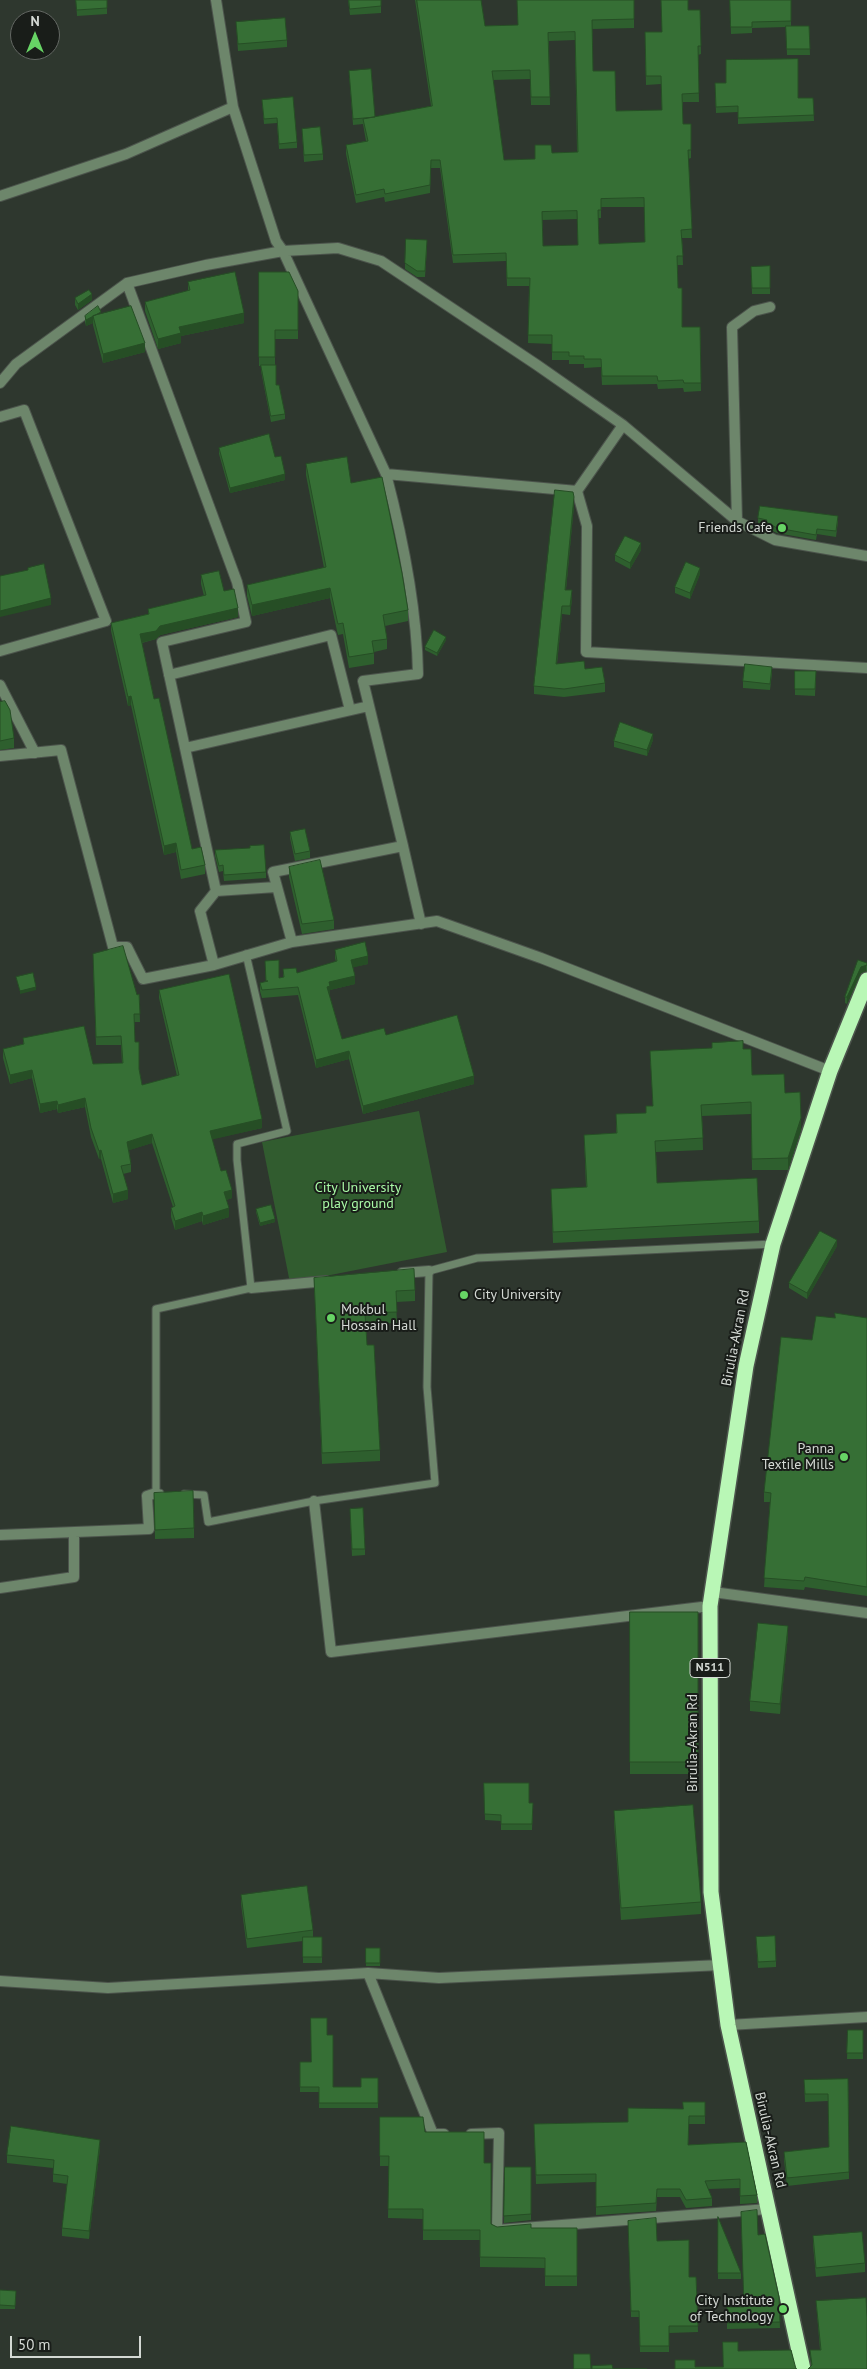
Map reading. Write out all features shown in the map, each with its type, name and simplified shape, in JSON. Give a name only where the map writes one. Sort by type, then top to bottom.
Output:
[{"type":"highway","name":"Birulia-Akran Rd","points":[[802,2369],[728,2025],[711,1892],[712,1599],[746,1366],[773,1244],[830,1071],[867,980]]},
{"type":"street","points":[[216,0],[233,107],[276,241],[283,251],[386,474],[393,502],[417,637],[418,674],[363,681],[421,924]]},
{"type":"street","points":[[0,196],[126,154],[233,107]]},
{"type":"street","points":[[0,383],[16,364],[127,283],[206,264],[283,251],[338,248],[381,261],[623,426],[737,521],[775,540],[867,556]]},
{"type":"street","points":[[127,283],[237,582],[246,622],[162,642],[216,892]]},
{"type":"street","points":[[737,521],[732,327],[754,311],[770,307]]},
{"type":"street","points":[[0,417],[24,410],[106,621],[0,651]]},
{"type":"street","points":[[577,491],[623,426]]},
{"type":"street","points":[[386,474],[577,491]]},
{"type":"street","points":[[577,491],[587,526],[586,652],[867,668]]},
{"type":"street","points":[[169,675],[331,635],[350,710]]},
{"type":"street","points":[[0,685],[35,753]]},
{"type":"street","points":[[185,748],[369,706]]},
{"type":"street","points":[[0,756],[60,750],[113,947],[127,947],[143,979],[214,965],[246,954],[292,942],[437,921],[541,958],[830,1071]]},
{"type":"street","points":[[292,942],[273,872],[403,846]]},
{"type":"street","points":[[214,965],[200,911],[216,892],[276,887]]},
{"type":"street","points":[[389,1275],[429,1271]]},
{"type":"street","points":[[251,1288],[340,1279]]},
{"type":"street","points":[[0,1535],[150,1529],[147,1496],[161,1493]]},
{"type":"street","points":[[314,1501],[331,1652],[712,1599],[867,1613]]},
{"type":"street","points":[[0,1588],[74,1577],[74,1533]]},
{"type":"street","points":[[0,1981],[108,1988],[368,1973],[439,1978],[721,1965]]},
{"type":"street","points":[[368,1973],[433,2134],[499,2133],[497,2230],[768,2209]]},
{"type":"street","points":[[728,2025],[867,2017]]},
{"type":"lane","points":[[161,1493],[156,1309],[251,1288],[237,1160],[237,1144],[287,1130],[246,954]]},
{"type":"lane","points":[[175,1494],[204,1495],[208,1522],[314,1501],[435,1483],[426,1387],[429,1271],[477,1258],[773,1244]]},
{"type":"green space","name":"City University play ground","points":[[419,1111],[447,1252],[290,1283],[262,1142]]},
{"type":"building","points":[[76,0],[107,0],[107,8],[77,10]]},
{"type":"building","points":[[349,0],[381,0],[381,6],[350,9]]},
{"type":"building","points":[[417,0],[481,0],[485,26],[518,25],[517,0],[634,0],[634,19],[592,20],[593,71],[615,71],[616,111],[662,110],[661,76],[646,76],[645,32],[662,32],[661,0],[688,0],[688,10],[700,10],[701,46],[698,46],[699,93],[682,94],[683,124],[691,124],[691,150],[688,150],[692,229],[681,230],[683,256],[677,256],[678,288],[682,288],[682,327],[700,327],[701,383],[684,383],[683,380],[658,381],[657,376],[602,376],[601,359],[584,359],[584,356],[569,356],[569,352],[552,352],[552,335],[528,335],[530,278],[507,278],[506,253],[453,255],[440,160],[431,160],[430,185],[385,194],[384,189],[356,195],[346,145],[368,141],[363,119],[432,106]],"holes":[[[575,32],[578,152],[552,153],[551,145],[535,145],[535,159],[504,160],[492,71],[530,70],[531,97],[550,97],[548,33]],[[644,198],[645,242],[599,244],[598,210],[601,210],[601,199]],[[577,211],[578,245],[543,246],[542,212]]]},
{"type":"building","points":[[730,0],[791,0],[791,21],[752,22],[752,27],[731,27]]},
{"type":"building","points":[[285,18],[287,40],[238,44],[236,22]]},
{"type":"building","points":[[786,26],[809,26],[810,49],[787,49]]},
{"type":"building","points":[[798,59],[798,98],[813,98],[814,115],[738,118],[738,106],[716,107],[715,83],[726,83],[726,60]]},
{"type":"building","points":[[371,69],[375,117],[353,119],[349,71]]},
{"type":"building","points":[[293,97],[297,142],[279,144],[277,118],[264,119],[262,100]]},
{"type":"building","points":[[320,127],[323,154],[304,155],[302,129]]},
{"type":"building","points":[[406,239],[427,240],[425,271],[417,271],[405,263]]},
{"type":"building","points":[[770,266],[770,288],[752,288],[751,267]]},
{"type":"building","points":[[235,272],[244,313],[179,327],[181,333],[158,339],[145,302],[190,290],[188,282]]},
{"type":"building","points":[[259,272],[289,272],[298,291],[298,330],[275,330],[275,357],[259,357]]},
{"type":"building","points":[[89,290],[92,294],[78,304],[75,298]]},
{"type":"building","points":[[98,306],[101,312],[86,320],[85,316]]},
{"type":"building","points":[[131,306],[145,343],[103,354],[93,316]]},
{"type":"building","points":[[261,365],[276,365],[276,385],[279,385],[285,414],[271,416]]},
{"type":"building","points":[[269,434],[275,457],[281,456],[285,474],[230,488],[219,448]]},
{"type":"building","points":[[347,457],[351,483],[382,477],[408,610],[383,615],[387,639],[372,641],[374,653],[349,657],[343,623],[338,624],[330,588],[252,605],[247,585],[326,567],[306,464]]},
{"type":"building","points":[[555,490],[573,492],[574,497],[565,590],[572,590],[570,606],[562,606],[556,664],[584,661],[585,669],[602,667],[605,683],[564,689],[534,686]]},
{"type":"building","points":[[760,506],[838,516],[836,531],[817,529],[816,535],[777,528],[766,522],[767,520],[758,518]]},
{"type":"building","points":[[625,536],[641,543],[630,563],[615,555]]},
{"type":"building","points":[[686,562],[700,568],[690,593],[675,587]]},
{"type":"building","points":[[44,564],[51,598],[0,611],[0,576],[28,570],[28,568]]},
{"type":"building","points":[[219,571],[224,591],[234,589],[238,608],[160,626],[156,631],[140,634],[154,699],[159,698],[192,849],[201,847],[205,865],[181,870],[176,843],[164,846],[131,696],[128,697],[111,623],[149,614],[148,609],[206,595],[201,575]]},
{"type":"building","points":[[434,630],[446,637],[437,653],[425,647]]},
{"type":"building","points":[[745,664],[772,667],[770,684],[743,681]]},
{"type":"building","points":[[795,671],[816,671],[815,689],[795,689]]},
{"type":"building","points":[[5,701],[10,710],[14,738],[0,741],[0,702]]},
{"type":"building","points":[[620,722],[653,734],[647,750],[614,741]]},
{"type":"building","points":[[305,829],[310,851],[295,854],[290,832]]},
{"type":"building","points":[[264,845],[266,872],[224,875],[223,865],[219,866],[215,850],[250,848],[250,846]]},
{"type":"building","points":[[320,860],[334,920],[302,924],[289,867]]},
{"type":"building","points":[[365,942],[368,956],[351,960],[355,976],[329,982],[330,986],[327,987],[342,1039],[384,1028],[386,1035],[457,1015],[474,1076],[363,1106],[349,1051],[316,1060],[298,987],[262,990],[260,983],[268,981],[266,981],[265,961],[279,960],[279,978],[284,977],[283,969],[296,968],[297,973],[337,961],[335,950]]},
{"type":"building","points":[[123,946],[137,995],[139,994],[140,1014],[134,1014],[135,1042],[139,1042],[139,1069],[142,1085],[179,1075],[159,990],[229,974],[262,1119],[210,1131],[221,1171],[226,1170],[232,1190],[224,1192],[229,1208],[203,1216],[202,1212],[175,1221],[171,1208],[175,1206],[152,1134],[127,1142],[131,1164],[121,1166],[128,1190],[113,1194],[101,1150],[99,1151],[91,1128],[85,1098],[58,1105],[57,1101],[40,1104],[32,1070],[10,1075],[3,1049],[24,1044],[23,1038],[84,1026],[93,1064],[123,1063],[121,1036],[96,1037],[93,954]]},
{"type":"building","points":[[858,960],[867,963],[867,965],[861,967],[847,997],[845,997]]},
{"type":"building","points":[[33,973],[36,987],[20,991],[16,977]]},
{"type":"building","points":[[743,1041],[743,1049],[751,1049],[752,1075],[784,1074],[785,1093],[800,1092],[801,1118],[788,1158],[752,1159],[751,1102],[701,1105],[703,1138],[655,1141],[657,1183],[757,1178],[759,1221],[553,1232],[551,1189],[587,1187],[584,1135],[617,1133],[616,1114],[646,1113],[646,1106],[653,1106],[650,1051],[712,1048],[712,1043]]},
{"type":"building","points":[[271,1205],[275,1219],[260,1223],[256,1209]]},
{"type":"building","points":[[820,1231],[837,1240],[807,1293],[789,1283]]},
{"type":"building","points":[[414,1269],[415,1290],[396,1291],[397,1312],[365,1313],[367,1345],[374,1345],[380,1450],[322,1453],[314,1278]]},
{"type":"building","points":[[835,1313],[867,1318],[867,1587],[805,1577],[804,1581],[764,1578],[771,1493],[764,1492],[781,1337],[812,1340],[816,1316],[835,1318]]},
{"type":"building","points":[[193,1491],[194,1528],[155,1530],[154,1493]]},
{"type":"building","points":[[363,1508],[365,1549],[352,1549],[350,1509]]},
{"type":"building","points":[[630,1612],[698,1612],[698,1762],[630,1762]]},
{"type":"building","points":[[758,1623],[788,1626],[780,1704],[750,1701]]},
{"type":"building","points":[[484,1783],[529,1783],[529,1803],[533,1803],[532,1824],[501,1824],[501,1815],[485,1814]]},
{"type":"building","points":[[693,1805],[701,1902],[621,1908],[614,1811]]},
{"type":"building","points":[[307,1886],[313,1930],[247,1939],[241,1895]]},
{"type":"building","points":[[775,1936],[776,1961],[758,1962],[756,1937]]},
{"type":"building","points":[[303,1937],[322,1937],[322,1957],[303,1957]]},
{"type":"building","points":[[366,1948],[380,1948],[380,1963],[366,1963]]},
{"type":"building","points":[[311,2018],[327,2018],[327,2035],[333,2035],[333,2087],[361,2087],[361,2078],[378,2078],[378,2103],[319,2103],[319,2087],[300,2087],[300,2062],[311,2062]]},
{"type":"building","points":[[848,2030],[863,2030],[863,2053],[847,2053]]},
{"type":"building","points":[[848,2079],[849,2172],[787,2178],[784,2152],[829,2147],[828,2094],[805,2094],[804,2080]]},
{"type":"building","points":[[683,2102],[705,2102],[705,2116],[689,2116],[688,2145],[746,2142],[757,2195],[740,2196],[740,2179],[705,2181],[712,2198],[686,2200],[680,2189],[657,2189],[656,2203],[596,2207],[596,2174],[536,2175],[534,2124],[628,2122],[628,2108],[683,2109]]},
{"type":"building","points":[[380,2117],[423,2117],[425,2132],[484,2132],[484,2163],[491,2163],[491,2224],[497,2227],[531,2224],[531,2228],[577,2228],[577,2276],[545,2276],[545,2258],[480,2257],[480,2230],[423,2230],[423,2209],[388,2209],[389,2156],[380,2156]]},
{"type":"building","points":[[11,2126],[100,2140],[89,2231],[62,2228],[68,2176],[53,2174],[54,2160],[7,2155]]},
{"type":"building","points":[[505,2167],[531,2167],[531,2214],[504,2216]]},
{"type":"building","points":[[757,2210],[758,2235],[765,2234],[779,2297],[780,2322],[727,2323],[727,2307],[744,2307],[741,2212]]},
{"type":"building","points":[[718,2217],[741,2273],[718,2273]]},
{"type":"building","points":[[656,2218],[657,2241],[689,2240],[689,2277],[696,2277],[698,2326],[669,2326],[669,2346],[640,2346],[639,2311],[631,2311],[628,2221]]},
{"type":"building","points":[[862,2232],[865,2263],[816,2268],[813,2236]]},
{"type":"building","points":[[0,2290],[16,2291],[15,2306],[0,2305]]},
{"type":"building","points":[[866,2298],[867,2369],[808,2369],[812,2365],[810,2350],[821,2350],[816,2301]]},
{"type":"building","points":[[723,2342],[738,2342],[738,2351],[791,2350],[796,2369],[675,2369],[675,2360],[695,2360],[695,2367],[723,2367]]},
{"type":"building","points":[[574,2354],[590,2354],[591,2369],[574,2369]]},
{"type":"building","points":[[612,2365],[613,2369],[592,2369],[592,2366]]},
{"type":"place","name":"Friends Cafe","points":[[782,528]]},
{"type":"place","name":"City University","points":[[464,1295]]},
{"type":"place","name":"Mokbul Hossain Hall","points":[[331,1318]]},
{"type":"place","name":"Panna Textile Mills","points":[[844,1457]]},
{"type":"place","name":"City Institute of Technology","points":[[783,2309]]}]
